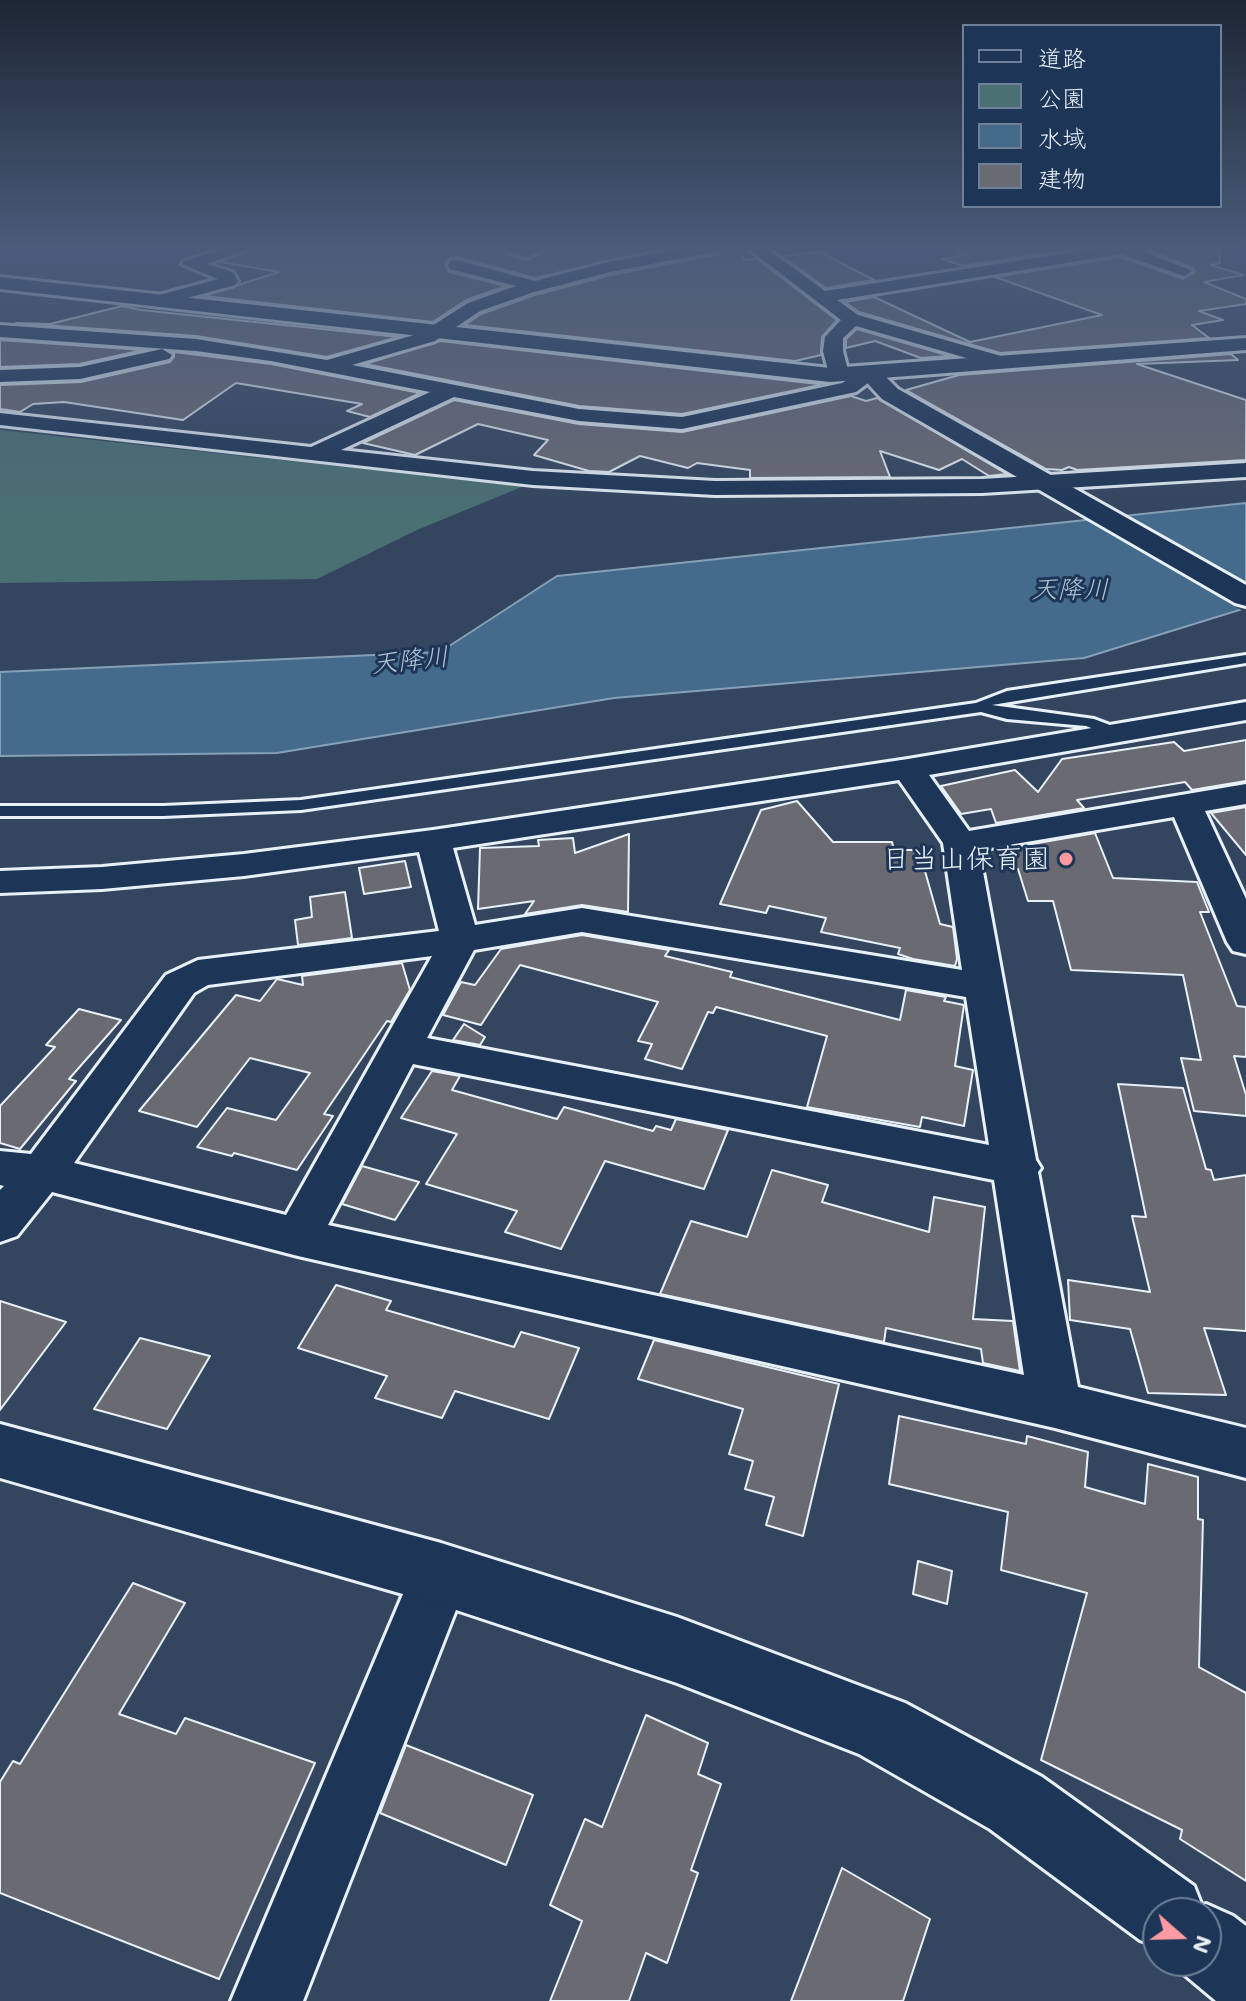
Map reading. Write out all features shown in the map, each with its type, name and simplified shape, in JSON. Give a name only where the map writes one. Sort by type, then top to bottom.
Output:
[{"type":"main road","points":[[502,339],[779,371],[839,374],[994,360],[1246,344]]},
{"type":"main road","points":[[869,373],[890,394],[1246,597]]},
{"type":"main road","points":[[0,1451],[441,1574],[677,1650],[880,1728],[1016,1803],[1145,1897]]},
{"type":"main road","points":[[1222,1956],[1246,1975]]},
{"type":"street","points":[[112,339],[201,346],[329,365],[579,415],[682,423],[849,388],[869,373]]},
{"type":"street","points":[[329,365],[413,339]]},
{"type":"street","points":[[834,339],[833,351],[839,374]]},
{"type":"street","points":[[923,339],[994,360]]},
{"type":"street","points":[[0,376],[80,373],[201,346]]},
{"type":"street","points":[[314,454],[452,390]]},
{"type":"street","points":[[0,419],[533,478],[715,488],[982,486],[1246,470]]},
{"type":"street","points":[[0,882],[89,879],[244,865],[433,840],[908,769],[1246,711]]},
{"type":"street","points":[[908,769],[960,843],[1018,1168],[1055,1405]]},
{"type":"street","points":[[960,843],[1246,794]]},
{"type":"street","points":[[1182,805],[1192,817],[1246,942]]},
{"type":"street","points":[[298,1237],[460,940],[433,840]]},
{"type":"street","points":[[0,1223],[21,1170],[180,984],[198,973],[460,940],[582,920],[984,987]]},
{"type":"street","points":[[399,1047],[1018,1168]]},
{"type":"street","points":[[21,1170],[298,1237],[1055,1405],[1246,1453]]},
{"type":"street","points":[[267,2001],[441,1574]]},
{"type":"lane","points":[[981,707],[1007,696],[1246,659]]},
{"type":"lane","points":[[0,811],[163,811],[301,805],[981,707],[1007,714],[1089,722],[1117,733]]},
{"type":"green space","points":[[0,430],[524,486],[417,530],[317,579],[0,583]]},
{"type":"water","name":"天降川","points":[[1246,503],[1246,608],[1084,658],[614,698],[277,753],[0,756],[0,672],[440,652],[557,576]]},
{"type":"pier","points":[[1122,512],[1246,583],[1246,613],[1083,516]]},
{"type":"building","points":[[217,339],[390,339],[327,357]]},
{"type":"building","points":[[597,339],[822,339],[821,355],[795,361]]},
{"type":"building","points":[[846,339],[893,339],[950,356],[921,358],[875,341],[846,348]]},
{"type":"building","points":[[953,339],[970,342],[983,339],[1190,339],[1000,353]]},
{"type":"building","points":[[0,340],[143,350],[80,364],[0,367]]},
{"type":"building","points":[[440,341],[820,385],[682,414],[579,406],[365,364]]},
{"type":"building","points":[[174,352],[271,364],[420,393],[370,417],[347,411],[362,404],[236,383],[183,420],[64,402],[33,404],[20,412],[0,409],[0,385],[81,382],[170,362]]},
{"type":"building","points":[[1231,354],[1238,360],[1137,364],[1246,400],[1246,460],[1046,469],[906,390],[959,375]]},
{"type":"building","points":[[851,396],[866,401],[877,398],[1007,474],[989,476],[962,459],[939,470],[880,451],[890,477],[750,478],[750,470],[697,463],[688,468],[640,456],[609,472],[589,471],[534,455],[548,440],[478,424],[415,455],[363,443],[454,400],[579,424],[682,432]]},
{"type":"building","points":[[1246,740],[1246,781],[1192,790],[1185,782],[1077,800],[1084,808],[996,823],[991,809],[961,814],[941,786],[1015,770],[1038,792],[1062,759],[1174,742],[1184,751]]},
{"type":"building","points":[[797,801],[833,842],[892,842],[894,850],[919,850],[940,924],[953,927],[955,966],[913,959],[898,954],[900,948],[821,932],[826,918],[769,906],[766,913],[720,904],[761,810]]},
{"type":"building","points":[[1246,807],[1246,855],[1211,813]]},
{"type":"building","points":[[1095,833],[1113,878],[1197,882],[1209,912],[1200,912],[1237,1006],[1246,1007],[1246,1057],[1234,1056],[1246,1095],[1246,1116],[1194,1111],[1181,1058],[1201,1060],[1183,975],[1071,970],[1053,901],[1028,901],[1018,869],[1010,869],[1004,849]]},
{"type":"building","points":[[629,834],[628,912],[582,905],[525,914],[534,901],[478,909],[480,848],[539,846],[538,840],[573,838],[575,853]]},
{"type":"building","points":[[405,861],[411,887],[364,894],[359,868]]},
{"type":"building","points":[[345,892],[352,938],[298,945],[295,920],[312,917],[310,897]]},
{"type":"building","points":[[582,935],[669,950],[665,956],[732,972],[730,977],[900,1020],[906,990],[946,997],[944,1001],[964,1005],[955,1066],[973,1070],[964,1126],[922,1117],[920,1127],[807,1107],[827,1036],[716,1007],[713,1013],[708,1012],[682,1069],[645,1059],[652,1044],[638,1041],[658,1002],[520,965],[481,1025],[443,1015],[461,982],[475,985],[501,949]]},
{"type":"building","points":[[402,963],[410,990],[391,1022],[387,1021],[324,1114],[333,1116],[297,1170],[234,1153],[232,1156],[197,1147],[227,1108],[276,1120],[310,1073],[250,1058],[197,1127],[139,1111],[236,995],[260,1001],[277,979],[303,985],[302,976]]},
{"type":"building","points":[[79,1009],[121,1020],[69,1079],[76,1081],[20,1149],[0,1143],[0,1106],[55,1047],[46,1045]]},
{"type":"building","points":[[464,1024],[485,1037],[480,1045],[453,1040]]},
{"type":"building","points":[[432,1071],[460,1076],[452,1090],[557,1119],[564,1107],[653,1131],[656,1126],[671,1130],[676,1119],[728,1130],[704,1189],[605,1161],[561,1249],[505,1232],[517,1211],[426,1184],[457,1134],[401,1118]]},
{"type":"building","points":[[1118,1084],[1183,1088],[1206,1169],[1211,1170],[1214,1180],[1246,1175],[1246,1331],[1204,1328],[1226,1395],[1148,1393],[1130,1329],[1070,1320],[1068,1280],[1150,1292],[1132,1216],[1146,1217]]},
{"type":"building","points":[[362,1166],[419,1182],[395,1220],[342,1204]]},
{"type":"building","points":[[772,1170],[828,1185],[822,1202],[929,1232],[934,1197],[985,1207],[973,1319],[1013,1321],[1020,1371],[983,1363],[981,1349],[886,1328],[884,1342],[660,1294],[691,1221],[747,1237]]},
{"type":"building","points":[[336,1285],[391,1301],[386,1310],[514,1347],[521,1332],[579,1348],[549,1419],[455,1391],[442,1418],[375,1398],[387,1376],[298,1348]]},
{"type":"building","points":[[0,1301],[66,1322],[0,1410]]},
{"type":"building","points":[[140,1338],[210,1356],[167,1429],[94,1409]]},
{"type":"building","points":[[654,1340],[839,1384],[803,1536],[766,1525],[774,1497],[745,1489],[753,1461],[729,1454],[743,1409],[638,1379]]},
{"type":"building","points":[[899,1416],[1026,1444],[1027,1436],[1088,1452],[1085,1487],[1145,1504],[1148,1464],[1198,1477],[1198,1519],[1203,1520],[1199,1667],[1246,1693],[1246,1881],[1180,1839],[1182,1830],[1041,1760],[1087,1593],[1001,1570],[1008,1512],[889,1484]]},
{"type":"building","points":[[918,1561],[952,1571],[947,1604],[913,1594]]},
{"type":"building","points":[[133,1583],[185,1603],[119,1714],[176,1734],[185,1718],[315,1763],[219,1979],[0,1893],[0,1782],[13,1761],[20,1764]]},
{"type":"building","points":[[646,1715],[708,1743],[698,1774],[721,1784],[691,1870],[698,1873],[667,1963],[646,1953],[629,2001],[550,2001],[582,1921],[550,1905],[585,1819],[602,1827]]},
{"type":"building","points":[[406,1745],[533,1795],[506,1865],[380,1813]]},
{"type":"building","points":[[842,1868],[930,1919],[903,2001],[791,2001]]},
{"type":"place","name":"日当山保育園","points":[[1066,859]]}]
